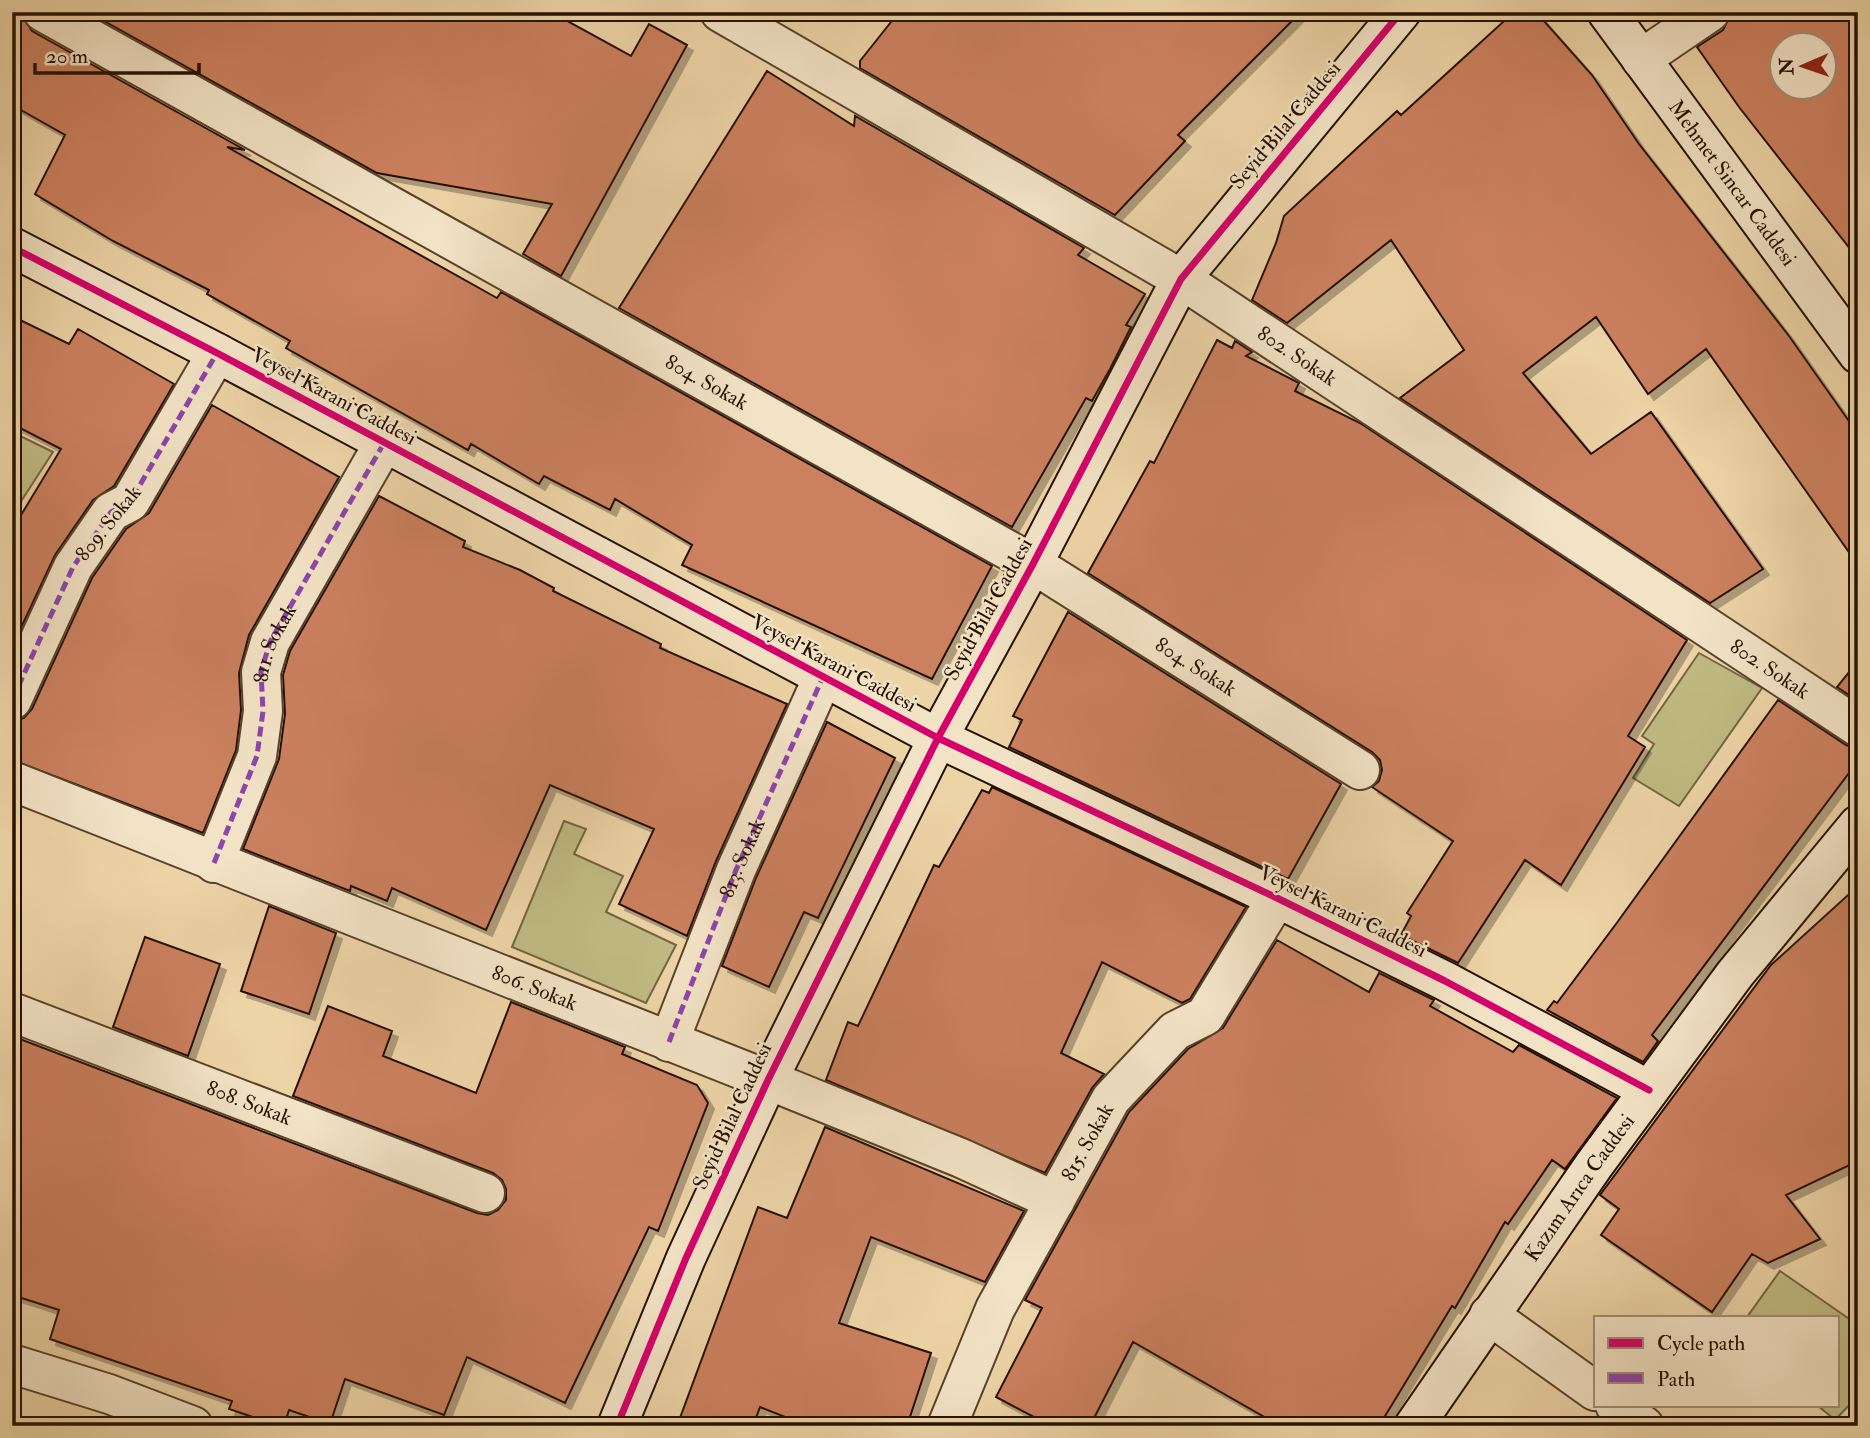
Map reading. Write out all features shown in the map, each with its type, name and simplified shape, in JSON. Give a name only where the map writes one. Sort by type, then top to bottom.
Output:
[{"type":"street","name":"804. Sokak","points":[[43,12],[1033,564],[1360,770]]},
{"type":"street","name":"802. Sokak","points":[[720,12],[1181,279],[1858,727]]},
{"type":"street","name":"Seyid Bilal Caddesi","points":[[617,1426],[686,1258],[768,1080],[938,738],[1033,564],[1181,279],[1401,12]]},
{"type":"street","name":"Mehmet Sincar Caddesi","points":[[1607,12],[1858,354]]},
{"type":"street","points":[[1641,59],[1710,12]]},
{"type":"street","name":"Veysel Karani Caddesi","points":[[12,247],[217,353],[938,738],[1277,898],[1445,981],[1649,1090]]},
{"type":"street","name":"809. Sokak","points":[[12,700],[73,567],[111,512],[130,502],[217,353]]},
{"type":"street","name":"811. Sokak","points":[[214,863],[257,756],[263,711],[261,672],[271,642],[384,443]]},
{"type":"street","name":"813. Sokak","points":[[668,1042],[736,870],[823,677]]},
{"type":"street","name":"806. Sokak","points":[[12,781],[768,1080],[961,1158],[1055,1202]]},
{"type":"street","name":"Kazım Arıca Caddesi","points":[[1414,1426],[1489,1315],[1649,1090],[1735,974],[1858,825]]},
{"type":"street","name":"815. Sokak","points":[[947,1426],[995,1309],[1111,1099],[1175,1031],[1205,1016],[1277,898]]},
{"type":"street","name":"808. Sokak","points":[[12,1012],[485,1193]]},
{"type":"street","points":[[1489,1315],[1594,1390]]},
{"type":"street","points":[[12,1364],[109,1394],[193,1426]]},
{"type":"street","points":[[1616,1406],[1644,1426]]},
{"type":"shaded area","points":[[12,432],[53,452],[18,506],[12,503]]},
{"type":"shaded area","points":[[1699,653],[1762,688],[1679,806],[1633,778],[1654,744],[1642,736]]},
{"type":"shaded area","points":[[564,821],[586,829],[574,854],[623,876],[606,912],[676,945],[646,1003],[512,947]]},
{"type":"shaded area","points":[[1780,1271],[1858,1325],[1858,1396],[1835,1420],[1818,1406],[1839,1406],[1839,1316],[1748,1316]]},
{"type":"building","points":[[88,12],[551,12],[631,56],[649,24],[687,45],[561,276],[523,254],[552,204],[377,173]]},
{"type":"building","points":[[899,12],[1301,12],[1178,135],[1185,141],[1115,215],[860,68],[860,61]]},
{"type":"building","points":[[1514,12],[1536,12],[1592,75],[1639,144],[1789,336],[1858,434],[1858,565],[1706,349],[1648,394],[1596,317],[1523,373],[1591,454],[1651,412],[1763,569],[1710,603],[1400,398],[1464,350],[1391,240],[1287,323],[1252,300],[1276,243],[1284,216],[1397,111],[1401,115]]},
{"type":"building","points":[[1732,12],[1858,12],[1858,259],[1739,107],[1697,47],[1723,30]]},
{"type":"building","points":[[22,15],[32,31],[245,150],[227,147],[497,298],[501,292],[992,566],[932,679],[682,565],[692,545],[615,499],[610,510],[544,476],[539,484],[471,444],[468,450],[286,348],[290,341],[207,294],[209,290],[113,241],[35,194],[65,135],[12,105],[12,32]]},
{"type":"building","points":[[767,71],[854,126],[855,116],[1084,248],[1078,255],[1145,294],[1126,325],[1131,327],[1092,401],[1086,398],[1012,527],[619,308]]},
{"type":"building","points":[[12,316],[69,344],[78,329],[174,384],[114,486],[93,500],[55,555],[12,647],[12,530],[61,449],[12,424]]},
{"type":"building","points":[[1217,340],[1232,348],[1235,341],[1252,352],[1246,356],[1299,383],[1295,391],[1360,423],[1687,640],[1628,736],[1645,747],[1561,885],[1525,860],[1458,963],[1401,935],[1411,916],[1407,913],[1453,841],[1372,787],[1379,781],[1382,770],[1380,760],[1372,752],[1088,573],[1150,461],[1154,463]]},
{"type":"building","points":[[212,405],[339,477],[249,635],[239,673],[241,710],[236,750],[203,833],[12,760],[12,722],[24,718],[32,709],[92,578],[126,529],[149,513]]},
{"type":"building","points":[[379,496],[465,541],[463,547],[520,570],[554,588],[553,591],[661,644],[660,648],[787,704],[716,861],[687,936],[619,904],[654,829],[550,785],[486,930],[392,888],[387,901],[351,886],[350,891],[243,849],[279,759],[285,714],[283,675],[290,651]]},
{"type":"building","points":[[1068,612],[1341,784],[1288,879],[1009,747],[1022,720],[1013,716]]},
{"type":"building","points":[[1858,661],[1858,701],[1837,687]]},
{"type":"building","points":[[1778,700],[1846,745],[1858,749],[1858,761],[1652,1035],[1658,1041],[1643,1062],[1547,1010],[1554,1001],[1557,1003],[1616,924]]},
{"type":"building","points":[[827,722],[895,758],[818,918],[804,912],[769,987],[722,966],[756,878]]},
{"type":"building","points":[[992,787],[1246,907],[1190,999],[1182,1003],[1102,962],[1061,1053],[1104,1074],[1092,1088],[1045,1173],[826,1080],[848,1022],[858,1026],[934,865],[939,867],[982,790],[989,793]]},
{"type":"building","points":[[1858,886],[1858,1161],[1786,1195],[1820,1239],[1768,1263],[1752,1254],[1712,1312],[1601,1235],[1619,1209],[1600,1195],[1771,965]]},
{"type":"building","points":[[269,906],[336,933],[309,1014],[241,991]]},
{"type":"building","points":[[145,937],[220,964],[188,1056],[113,1027]]},
{"type":"building","points":[[1277,940],[1369,992],[1379,973],[1434,1000],[1430,1006],[1513,1052],[1519,1045],[1617,1098],[1565,1169],[1552,1160],[1508,1224],[1505,1222],[1455,1308],[1452,1306],[1379,1426],[1280,1426],[1133,1342],[1090,1426],[1051,1426],[996,1397],[1042,1308],[1025,1300],[1129,1112],[1188,1049],[1223,1028]]},
{"type":"building","points":[[511,1002],[625,1047],[622,1054],[697,1085],[708,1103],[658,1231],[649,1227],[565,1403],[467,1357],[444,1415],[345,1379],[330,1424],[289,1410],[284,1426],[279,1426],[229,1409],[232,1401],[50,1339],[59,1310],[12,1295],[12,1036],[488,1215],[498,1210],[506,1200],[506,1189],[502,1180],[493,1173],[293,1096],[328,1006],[392,1031],[383,1056],[476,1093]]},
{"type":"building","points":[[825,1127],[1024,1211],[985,1282],[871,1237],[839,1323],[931,1353],[907,1426],[808,1426],[760,1407],[753,1426],[677,1426],[758,1207],[787,1218]]},
{"type":"marked path","points":[[12,700],[73,567],[111,512],[130,502],[217,353]]},
{"type":"marked path","points":[[214,863],[257,756],[263,711],[261,672],[270,642],[384,443]]},
{"type":"marked path","points":[[669,1042],[736,870],[823,677]]},
{"type":"cycle path","points":[[617,1426],[686,1258],[768,1080],[938,738],[1033,564],[1181,279],[1401,12]]},
{"type":"cycle path","points":[[12,247],[217,353],[938,738],[1277,898],[1445,981],[1649,1090]]}]
